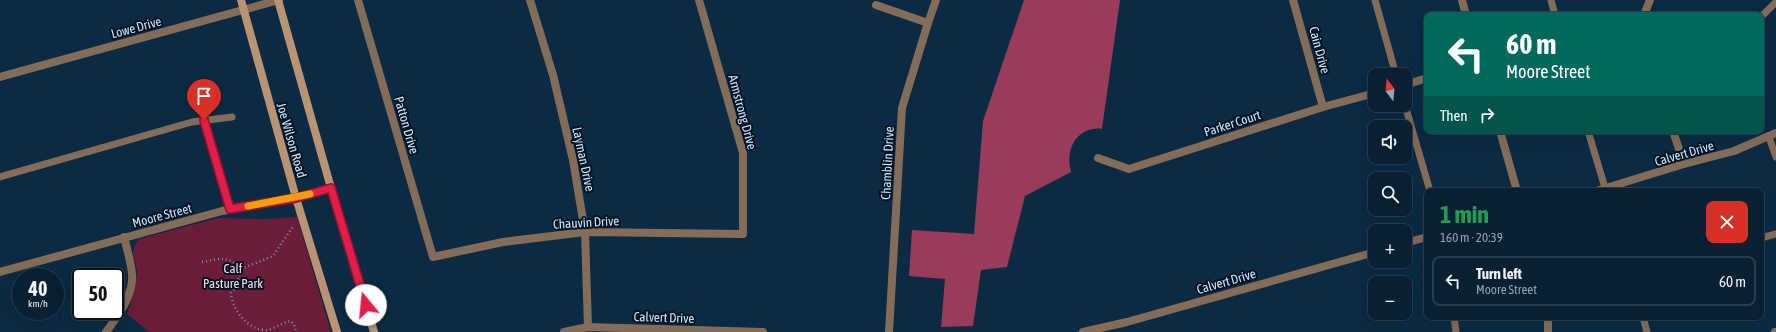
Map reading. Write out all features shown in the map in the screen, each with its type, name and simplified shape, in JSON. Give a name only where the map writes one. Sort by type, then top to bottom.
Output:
[{"type":"main road","name":"Joe Wilson Road","points":[[241,0],[296,198],[337,332]]},
{"type":"main road","name":"Joe Wilson Road","points":[[278,0],[331,188],[374,332]]},
{"type":"street","name":"Lowe Drive","points":[[0,77],[278,0]]},
{"type":"street","name":"Patton Drive","points":[[358,0],[433,257]]},
{"type":"street","name":"Layman Drive","points":[[530,0],[553,75],[573,160],[585,232],[588,327]]},
{"type":"street","name":"Armstrong Drive","points":[[699,0],[743,153],[743,234]]},
{"type":"street","name":"Chamblin Drive","points":[[889,332],[902,108],[936,0]]},
{"type":"street","name":"Cain Drive","points":[[1293,0],[1323,107]]},
{"type":"street","points":[[1462,0],[1465,12]]},
{"type":"street","points":[[1645,12],[1650,0]]},
{"type":"street","points":[[876,5],[928,23]]},
{"type":"street","points":[[1412,83],[1424,79]]},
{"type":"street","name":"Parker Court","points":[[1098,158],[1129,168],[1323,107],[1368,95]]},
{"type":"street","points":[[1501,134],[1516,188]]},
{"type":"street","points":[[1674,134],[1684,164]]},
{"type":"street","name":"Calvert Drive","points":[[1612,188],[1684,164],[1734,151],[1773,135]]},
{"type":"street","name":"Moore Street","points":[[0,272],[230,209],[296,198],[331,188]]},
{"type":"street","name":"Chauvin Drive","points":[[433,257],[503,242],[585,232],[743,234]]},
{"type":"street","points":[[106,332],[121,312],[130,289],[132,275],[124,237]]},
{"type":"street","points":[[1412,241],[1424,238]]},
{"type":"street","name":"Calvert Drive","points":[[1083,332],[1127,322],[1368,254]]},
{"type":"street","points":[[1548,320],[1548,332]]},
{"type":"street","name":"Calvert Drive","points":[[564,332],[588,327],[763,332]]},
{"type":"lane","points":[[1375,0],[1394,68]]},
{"type":"lane","points":[[1550,0],[1554,12]]},
{"type":"lane","points":[[1764,14],[1776,2]]},
{"type":"lane","points":[[1407,112],[1429,188]]},
{"type":"lane","points":[[0,177],[192,122],[232,117]]},
{"type":"lane","points":[[204,120],[230,209]]},
{"type":"lane","points":[[1589,134],[1605,188]]},
{"type":"lane","points":[[1773,135],[1776,157]]},
{"type":"lane","points":[[1764,237],[1776,234]]},
{"type":"lane","points":[[1454,320],[1456,332]]},
{"type":"lane","points":[[1644,320],[1648,332]]},
{"type":"path","points":[[241,269],[273,256],[296,222]]},
{"type":"path","points":[[202,262],[223,258],[230,259],[241,269]]},
{"type":"path","points":[[241,269],[236,287],[231,293],[232,302],[238,313],[245,321],[256,328],[265,330],[290,321],[294,324],[296,332]]},
{"type":"green space","name":"Calf Pasture Park","points":[[297,217],[331,332],[149,332],[127,314],[137,273],[133,253],[135,245],[139,239],[218,218],[266,219]]},
{"type":"shaded area","points":[[1024,0],[1120,0],[1102,129],[1086,131],[1073,143],[1069,160],[1071,172],[1025,196],[1007,267],[981,270],[973,326],[941,327],[945,279],[909,276],[912,230],[974,234],[983,121]]},
{"type":"slow traffic","points":[[248,206],[296,198],[310,194]]},
{"type":"route","points":[[204,120],[230,209],[296,198],[331,188],[366,305]]}]
